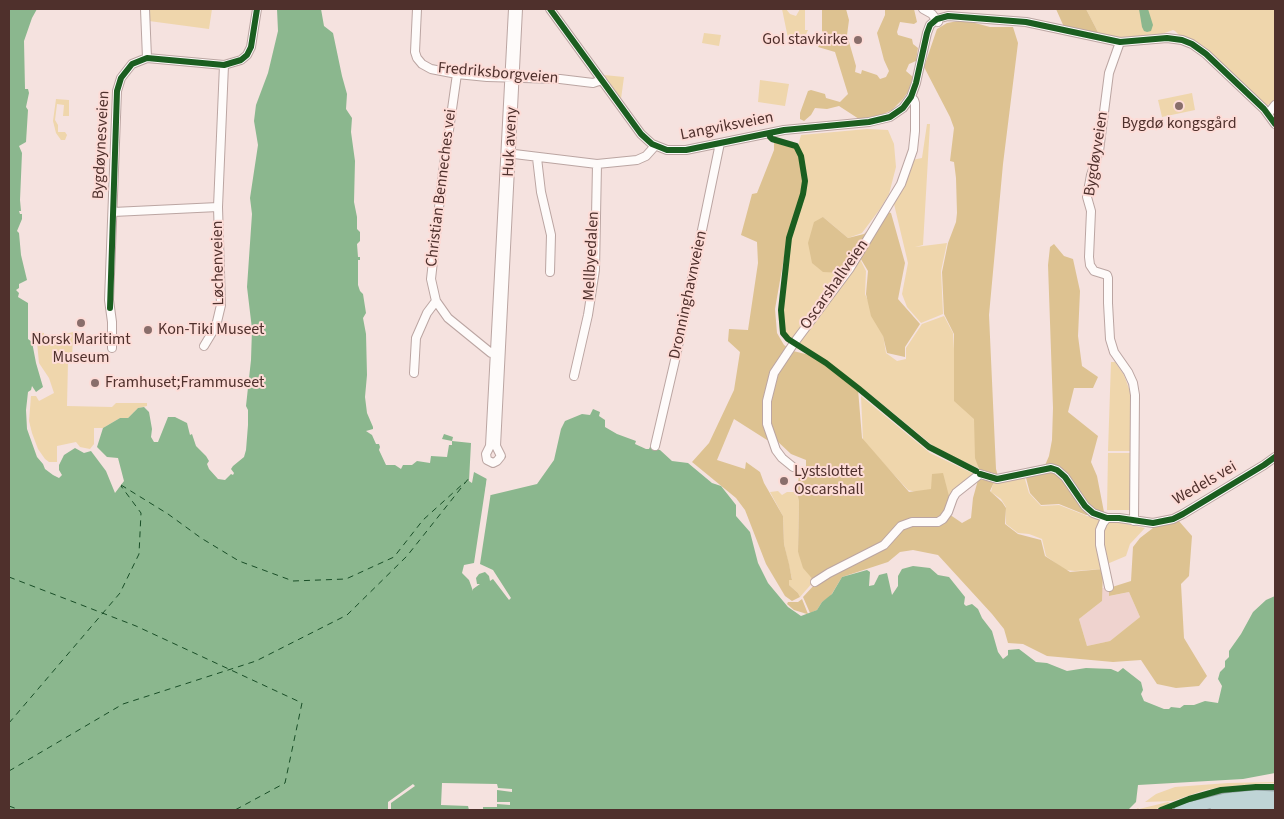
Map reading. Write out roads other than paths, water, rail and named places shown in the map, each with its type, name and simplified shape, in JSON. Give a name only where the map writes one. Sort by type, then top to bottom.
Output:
[{"type":"highway","points":[[1180,810],[1225,799],[1254,796],[1275,797]]},
{"type":"highway","points":[[1216,810],[1242,807],[1275,807]]},
{"type":"street","points":[[145,9],[147,58],[224,65],[241,60],[250,51],[257,9]]},
{"type":"street","name":"Fredriksborgveien","points":[[417,9],[414,46],[417,58],[431,69],[457,74],[512,78],[560,79],[593,83],[602,80]]},
{"type":"street","name":"Huk aveny","points":[[512,78],[513,9]]},
{"type":"street","name":"Huk aveny","points":[[496,397],[490,446],[486,454],[488,460],[492,463],[497,462],[501,456],[496,446],[496,397],[512,78],[518,9]]},
{"type":"street","name":"Langviksveien","points":[[550,9],[640,134],[656,146],[667,150],[679,151],[794,129],[885,120],[899,112],[911,97],[926,42],[936,22]]},
{"type":"street","points":[[924,9],[927,16],[936,22],[959,17],[1026,22],[1120,42],[1172,38],[1192,44],[1206,54],[1268,114],[1275,124]]},
{"type":"street","name":"Bygdøyveien","points":[[1120,42],[1110,73],[1100,144],[1087,197],[1091,212],[1090,265],[1094,271],[1108,278],[1110,339],[1114,352],[1133,383],[1135,395],[1134,521]]},
{"type":"street","name":"Bygdøynesveien","points":[[112,348],[112,322],[109,300],[118,87],[121,78],[129,67],[147,58]]},
{"type":"street","name":"Løchenveien","points":[[204,346],[216,326],[221,305],[218,207],[224,65]]},
{"type":"street","name":"Christian Benneches vei","points":[[457,74],[431,279],[436,301],[448,318],[477,342],[498,355]]},
{"type":"street","name":"Oscarshallveien","points":[[793,467],[776,450],[767,424],[767,401],[774,373],[794,342],[850,268],[901,184],[913,150],[915,131],[914,100],[911,97]]},
{"type":"street","points":[[1268,114],[1275,105]]},
{"type":"street","name":"Dronninghavnveien","points":[[655,446],[676,356],[720,143]]},
{"type":"street","points":[[508,154],[597,164],[637,160],[646,156],[656,146]]},
{"type":"street","points":[[537,158],[541,192],[551,235],[550,272]]},
{"type":"street","name":"Mellbyedalen","points":[[574,376],[588,314],[595,270],[597,164]]},
{"type":"street","name":"Løchenveien","points":[[113,212],[218,207]]},
{"type":"street","points":[[414,373],[416,338],[427,313],[436,301]]},
{"type":"street","name":"Wedels vei","points":[[815,582],[829,573],[884,546],[901,526],[912,522],[938,522],[943,519],[956,493],[980,474],[997,478],[1051,468],[1057,470],[1065,477],[1093,513],[1107,518],[1159,523],[1183,514],[1264,465],[1275,456]]},
{"type":"street","points":[[1107,518],[1102,523],[1100,530],[1100,545],[1109,587]]},
{"type":"place","name":"Gol stavkirke","points":[[858,40]]},
{"type":"place","name":"Bygdø kongsgård","points":[[1179,106]]},
{"type":"place","name":"Norsk Maritimt Museum","points":[[81,323]]},
{"type":"place","name":"Kon-Tiki Museet","points":[[148,330]]},
{"type":"place","name":"Framhuset;Frammuseet","points":[[95,383]]},
{"type":"place","name":"Lystslottet Oscarshall","points":[[784,481]]}]
